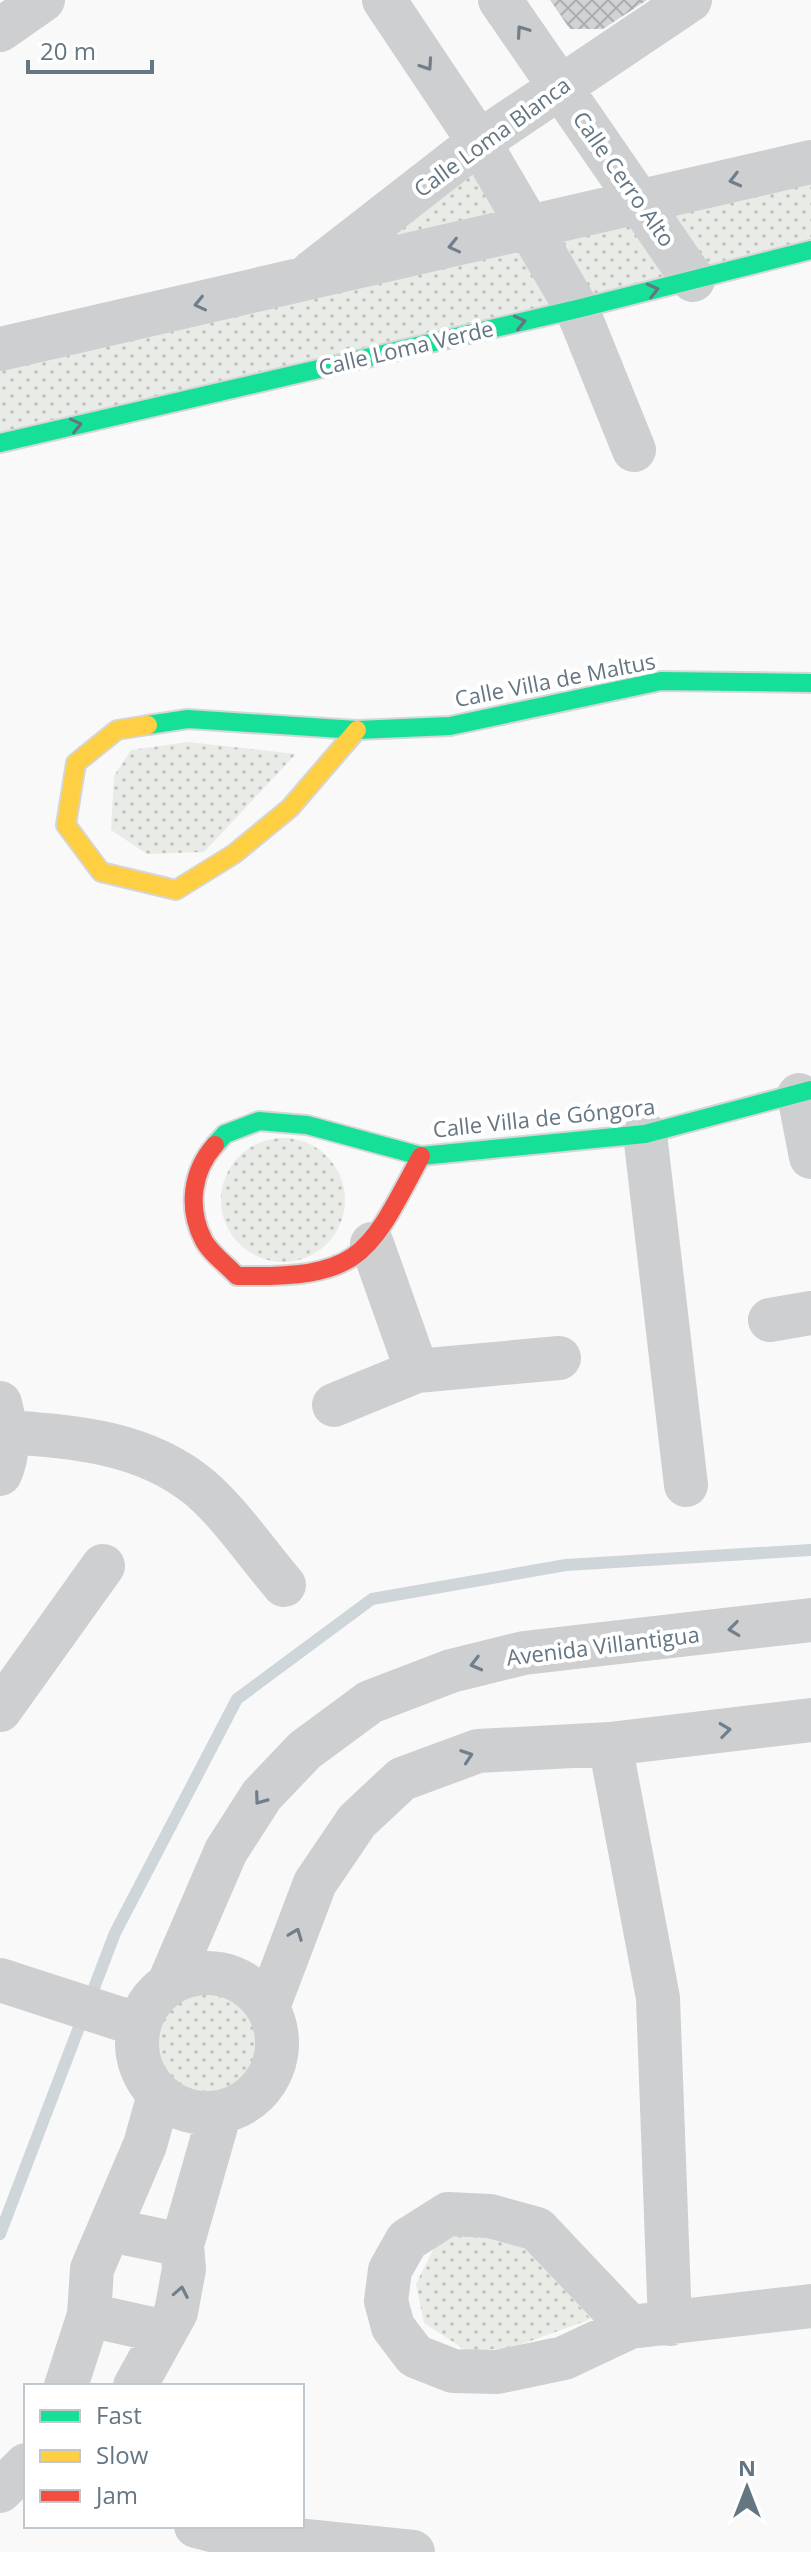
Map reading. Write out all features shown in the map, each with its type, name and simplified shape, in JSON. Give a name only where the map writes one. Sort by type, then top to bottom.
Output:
[{"type":"street","points":[[0,30],[43,0]]},
{"type":"street","points":[[384,0],[479,142],[577,309],[634,450]]},
{"type":"street","name":"Calle Cerro Alto","points":[[500,0],[693,280]]},
{"type":"street","name":"Calle Loma Blanca","points":[[300,282],[479,142],[690,0]]},
{"type":"street","points":[[0,349],[641,204],[811,162]]},
{"type":"street","name":"Calle Loma Verde","points":[[0,443],[577,309],[811,250]]},
{"type":"street","name":"Calle Villa de Maltus","points":[[357,730],[290,808],[234,854],[176,890],[101,872],[66,825],[76,763],[117,730],[188,719],[357,730],[450,726],[661,681],[811,683]]},
{"type":"street","points":[[805,1093],[811,1157]]},
{"type":"street","name":"Calle Villa de Góngora","points":[[421,1156],[372,1244],[336,1265],[286,1278],[237,1276],[203,1240],[192,1193],[203,1159],[225,1134],[259,1121],[307,1125],[421,1156],[645,1134],[805,1093]]},
{"type":"street","points":[[645,1134],[686,1485]]},
{"type":"street","points":[[372,1244],[417,1371]]},
{"type":"street","points":[[334,1405],[417,1371],[559,1358]]},
{"type":"street","points":[[0,1474],[5,1463],[4,1417],[151,1456],[200,1488],[284,1585]]},
{"type":"street","points":[[0,1710],[103,1566]]},
{"type":"street","name":"Avenida Villantigua","points":[[169,1983],[226,1851],[262,1795],[305,1750],[370,1702],[451,1671],[524,1653],[811,1620]]},
{"type":"street","points":[[268,2007],[315,1883],[357,1821],[402,1779],[478,1751],[610,1744],[811,1720]]},
{"type":"street","points":[[610,1744],[658,1998],[650,2326]]},
{"type":"street","points":[[0,1980],[125,2021],[136,2044],[139,2063],[147,2081],[159,2095],[188,2110],[220,2112],[241,2105],[259,2091],[272,2072],[278,2050],[277,2028],[268,2007],[249,1987],[224,1974],[187,1975],[169,1983],[145,2008],[125,2021]]},
{"type":"street","points":[[67,2384],[89,2315],[92,2269],[145,2145],[159,2095]]},
{"type":"street","points":[[136,2384],[165,2332],[182,2292],[182,2245],[220,2112]]},
{"type":"street","points":[[650,2326],[537,2229],[490,2216],[448,2214],[407,2240],[390,2270],[386,2301],[393,2327],[415,2356],[453,2371],[497,2372],[564,2358],[650,2326],[811,2306]]},
{"type":"street","points":[[110,2230],[182,2245]]},
{"type":"street","points":[[89,2315],[165,2332]]},
{"type":"street","points":[[0,2491],[24,2467]]},
{"type":"street","points":[[204,2528],[413,2552]]},
{"type":"shaded area","points":[[479,142],[530,228],[811,162],[811,250],[0,443],[0,347],[305,278]]},
{"type":"shaded area","points":[[188,742],[296,754],[204,852],[147,854],[111,830],[114,776],[131,750]]},
{"type":"shaded area","points":[[283,1138],[307,1143],[327,1156],[340,1176],[345,1200],[340,1224],[327,1244],[307,1257],[283,1262],[259,1257],[239,1244],[226,1224],[221,1200],[226,1176],[239,1156],[259,1143]]},
{"type":"shaded area","points":[[207,1990],[227,1994],[243,2005],[254,2021],[258,2041],[254,2061],[243,2077],[227,2088],[207,2092],[187,2088],[171,2077],[160,2061],[156,2041],[160,2021],[171,2005],[187,1994]]},
{"type":"shaded area","points":[[473,2227],[522,2243],[591,2319],[511,2348],[467,2351],[424,2323],[416,2284],[435,2246]]},
{"type":"building","points":[[550,0],[647,0],[603,29],[570,29]]},
{"type":"waterway","points":[[0,2234],[115,1933],[237,1699],[372,1599],[566,1565],[811,1550]]},
{"type":"traffic: fast","points":[[0,443],[577,309],[811,250]]},
{"type":"traffic: fast","points":[[148,725],[188,719],[357,730],[450,726],[661,681],[811,683]]},
{"type":"traffic: fast","points":[[215,1145],[225,1134],[259,1121],[307,1125],[421,1156],[645,1134],[811,1090]]},
{"type":"traffic: slow","points":[[148,725],[117,730],[76,763],[66,825],[101,872],[176,890],[234,854],[290,808],[357,730]]},
{"type":"traffic: jam","points":[[215,1145],[197,1178],[195,1214],[206,1244],[237,1276],[310,1272],[335,1266],[355,1255],[387,1218],[421,1156]]}]
